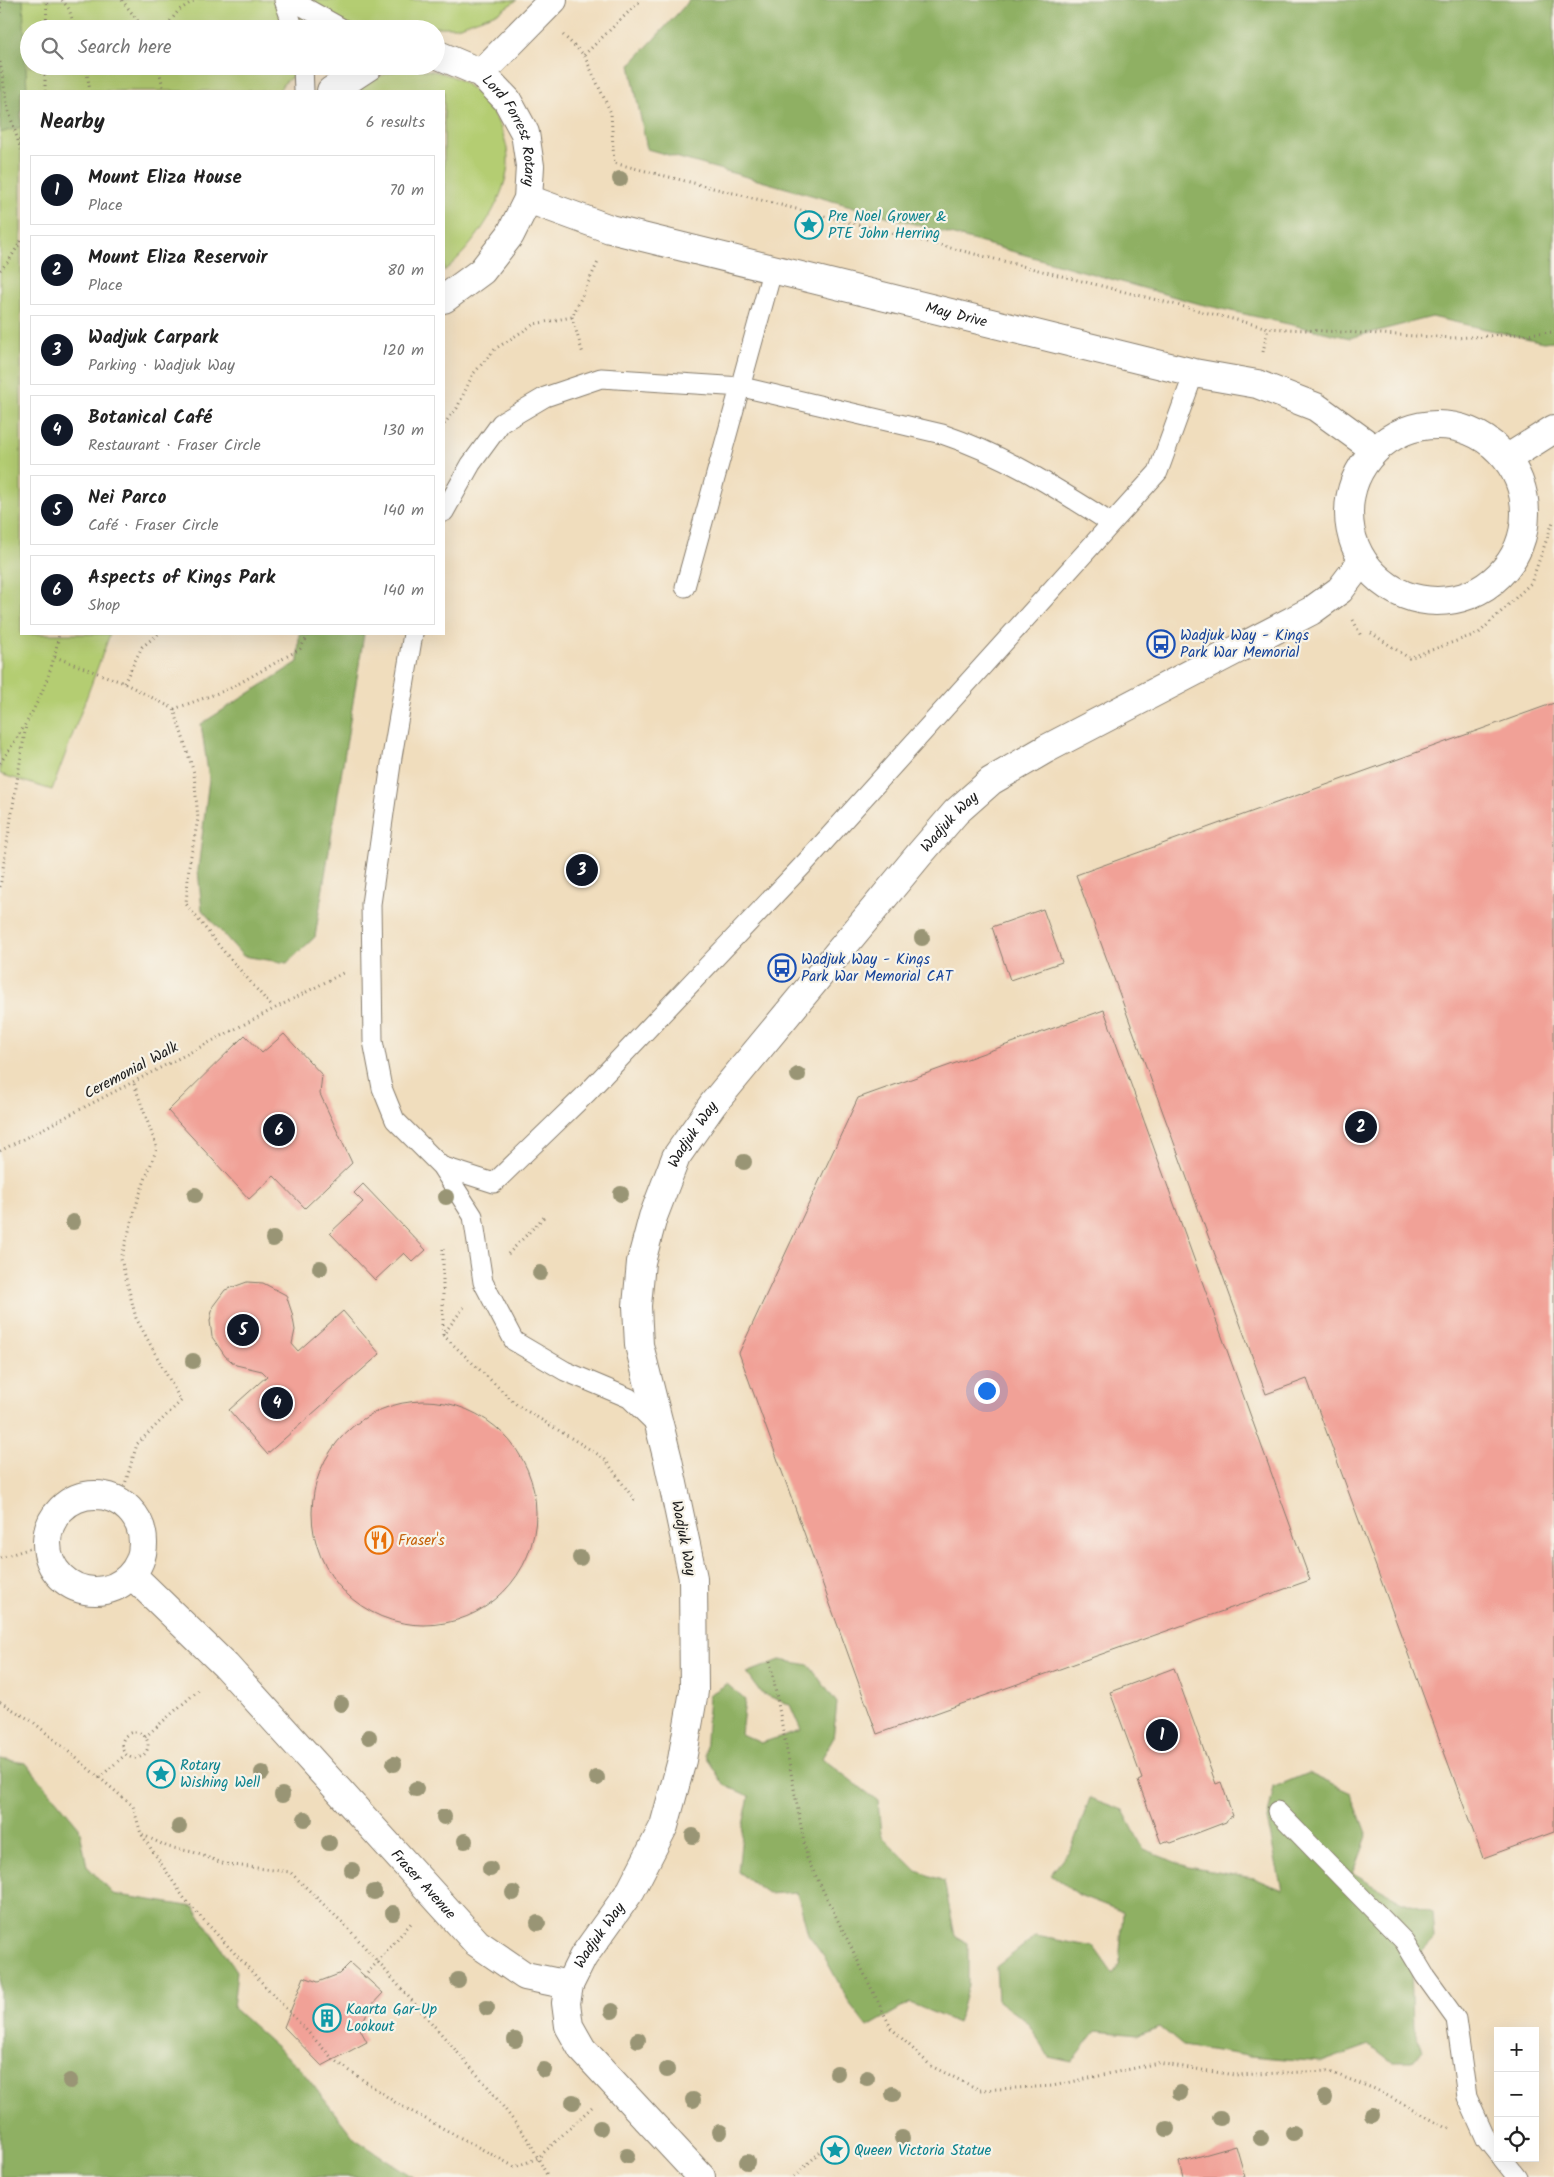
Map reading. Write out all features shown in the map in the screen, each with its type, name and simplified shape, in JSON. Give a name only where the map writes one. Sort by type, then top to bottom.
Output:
[{"type":"street","points":[[481,73],[553,0]]},
{"type":"street","name":"Lord Forrest Rotary","points":[[445,58],[481,73],[507,100],[525,133],[530,166],[528,199],[510,235],[482,271],[445,298]]},
{"type":"street","points":[[332,90],[355,75]]},
{"type":"street","name":"May Drive","points":[[528,199],[610,229],[1194,373],[1257,384],[1316,407],[1374,449]]},
{"type":"street","points":[[1428,424],[1458,426],[1486,437],[1508,458],[1522,486],[1526,518],[1518,549],[1501,575],[1474,594],[1444,602],[1412,598],[1383,584],[1362,561],[1350,534],[1348,503],[1357,474],[1374,449],[1399,432],[1428,424]]},
{"type":"street","points":[[1508,458],[1554,429]]},
{"type":"street","name":"Wadjuk Way","points":[[569,1985],[583,1957],[631,1890],[664,1826],[682,1760],[694,1691],[692,1578],[660,1429],[639,1345],[637,1306],[641,1262],[653,1217],[676,1157],[719,1097],[918,856],[956,812],[991,781],[1046,749],[1311,611],[1340,590],[1362,561]]},
{"type":"street","points":[[87,1495],[104,1495],[120,1501],[133,1512],[141,1527],[144,1544],[141,1561],[132,1575],[119,1586],[102,1592],[86,1591],[70,1585],[57,1574],[49,1560],[47,1543],[50,1526],[58,1512],[71,1501],[87,1495]]},
{"type":"street","name":"Fraser Avenue","points":[[132,1575],[226,1666],[477,1943],[524,1976],[569,1985]]},
{"type":"street","points":[[569,1985],[566,2003],[569,2026],[582,2049],[701,2177]]},
{"type":"lane","points":[[284,0],[291,20]]},
{"type":"lane","points":[[295,0],[327,20]]},
{"type":"lane","points":[[303,75],[304,90]]},
{"type":"lane","points":[[686,587],[773,268]]},
{"type":"lane","points":[[441,1166],[494,1183],[587,1092],[805,863],[1158,472],[1194,373]]},
{"type":"lane","points":[[445,510],[471,464],[501,424],[546,398],[601,378],[742,387],[942,434],[972,444],[1031,472],[1111,523]]},
{"type":"lane","points":[[413,635],[392,757],[371,904],[373,1041],[382,1088],[395,1120],[441,1166],[473,1216],[483,1282],[514,1341],[565,1371],[629,1398],[660,1429]]},
{"type":"lane","points":[[1277,1810],[1404,1941],[1425,1976],[1456,2019],[1467,2096],[1486,2139],[1494,2149]]},
{"type":"lane","points":[[1505,2162],[1517,2177]]},
{"type":"path","points":[[0,13],[1,0]]},
{"type":"path","points":[[46,20],[47,0]]},
{"type":"path","points":[[62,0],[69,9],[72,20]]},
{"type":"path","points":[[122,0],[137,20]]},
{"type":"path","points":[[171,20],[179,10],[195,0]]},
{"type":"path","points":[[584,55],[641,0]]},
{"type":"path","points":[[558,29],[584,55],[611,113],[614,163],[1268,328],[1454,338],[1554,332]]},
{"type":"path","points":[[0,62],[8,109],[20,147]]},
{"type":"path","points":[[45,75],[45,90]]},
{"type":"path","points":[[87,75],[90,90]]},
{"type":"path","points":[[160,75],[164,90]]},
{"type":"path","points":[[0,270],[8,262],[20,243]]},
{"type":"path","points":[[583,354],[572,317],[603,253]]},
{"type":"path","points":[[445,423],[457,408],[472,374],[495,349],[534,324],[572,317]]},
{"type":"path","points":[[1371,633],[1409,658],[1479,633],[1531,583],[1554,519]]},
{"type":"path","points":[[0,763],[26,725],[45,688],[55,657],[59,635]]},
{"type":"path","points":[[124,682],[142,647],[157,635]]},
{"type":"path","points":[[174,709],[229,689],[300,649],[308,635]]},
{"type":"path","points":[[55,657],[124,682],[174,709],[194,773],[198,818],[189,866],[186,904],[273,1008]]},
{"type":"path","points":[[0,887],[26,725]]},
{"type":"path","name":"Ceremonial Walk","points":[[0,1151],[273,1008],[371,960]]},
{"type":"path","points":[[120,1501],[138,1444],[181,1401],[136,1318],[121,1259],[139,1196],[157,1148],[133,1081]]},
{"type":"path","points":[[443,1249],[443,1335]]},
{"type":"path","points":[[0,1558],[47,1543]]},
{"type":"path","points":[[770,1661],[806,1858],[891,2028],[931,2066],[980,2090],[1053,2086],[1158,2063],[1234,2075],[1327,2071],[1375,2089],[1454,2132]]},
{"type":"path","points":[[0,1702],[32,1721],[133,1806],[142,1834],[186,1901],[333,2059],[396,2103],[516,2167],[538,2158],[573,2126]]},
{"type":"path","points":[[145,1737],[182,1704]]},
{"type":"path","points":[[134,1732],[145,1737],[148,1745],[143,1756],[136,1759],[125,1755],[122,1743],[126,1736],[134,1732]]},
{"type":"path","points":[[99,1778],[125,1755]]},
{"type":"path","points":[[142,1834],[168,1847],[193,1852],[225,1864],[290,1872],[347,1927],[440,2035],[488,2087],[529,2141],[548,2177]]},
{"type":"path","points":[[364,1976],[379,1962],[402,1934]]},
{"type":"path","points":[[794,2177],[837,2136]]},
{"type":"green space","points":[[0,0],[517,0],[499,12],[457,27],[445,27],[445,20],[20,20],[20,75],[294,75],[283,84],[280,90],[20,90],[20,635],[110,635],[52,790],[0,774]]},
{"type":"green space","points":[[0,0],[23,0],[24,20],[20,20],[20,75],[26,75],[27,90],[20,90],[20,127],[0,133]]},
{"type":"green space","points":[[690,0],[1554,0],[1554,341],[1543,342],[1432,317],[1350,338],[1200,304],[647,149],[630,65]]},
{"type":"green space","points":[[445,74],[451,76],[472,89],[482,98],[497,120],[502,133],[508,157],[503,188],[488,220],[478,235],[467,249],[445,270],[445,90],[356,90],[374,78],[383,75]]},
{"type":"green space","points":[[299,635],[364,635],[315,937],[287,963],[243,956],[202,910],[198,870],[209,779],[201,724],[298,662]]},
{"type":"green space","points":[[780,1660],[809,1665],[837,1703],[833,1739],[822,1758],[878,1801],[881,1835],[917,1871],[944,1881],[955,1936],[968,1943],[968,1985],[958,2023],[910,2003],[868,2027],[850,2004],[824,1956],[808,1934],[797,1892],[769,1894],[738,1872],[743,1825],[749,1796],[724,1785],[705,1755],[709,1695],[727,1684],[745,1700],[741,1734],[761,1743],[801,1730],[790,1705],[761,1693],[747,1673]]},
{"type":"green space","points":[[0,1759],[26,1763],[79,1827],[87,1866],[113,1894],[194,1907],[237,1971],[233,2008],[299,2067],[355,2139],[413,2177],[0,2177]]},
{"type":"green space","points":[[1308,1773],[1351,1793],[1367,1836],[1353,1874],[1401,1901],[1432,1912],[1434,1939],[1411,1964],[1413,2027],[1423,2050],[1412,2062],[1392,2062],[1370,2045],[1322,2062],[1249,2056],[1183,2046],[1160,2027],[1139,2035],[1096,2031],[1072,2062],[1049,2057],[1028,2023],[998,2001],[996,1967],[1036,1936],[1094,1947],[1113,1974],[1119,1965],[1123,1912],[1079,1895],[1051,1874],[1072,1847],[1090,1798],[1123,1810],[1144,1850],[1188,1867],[1253,1878],[1282,1890],[1267,1819],[1274,1787]]},
{"type":"building","points":[[1554,703],[1554,1832],[1483,1858],[1307,1379],[1266,1394],[1076,875]]},
{"type":"building","points":[[1043,909],[1062,962],[1010,980],[992,927]]},
{"type":"building","points":[[1104,1010],[1310,1580],[877,1734],[739,1353],[858,1098]]},
{"type":"building","points":[[284,1034],[322,1075],[320,1094],[352,1163],[305,1208],[274,1176],[249,1199],[168,1111],[245,1035],[262,1053]]},
{"type":"building","points":[[363,1184],[426,1250],[413,1262],[404,1253],[375,1280],[330,1233],[363,1202],[354,1193]]},
{"type":"building","points":[[247,1282],[263,1283],[286,1295],[295,1330],[292,1344],[298,1351],[343,1311],[380,1354],[267,1454],[229,1410],[267,1376],[262,1371],[236,1365],[225,1356],[212,1337],[210,1321],[213,1306],[225,1290]]},
{"type":"building","points":[[424,1401],[456,1406],[467,1410],[486,1420],[503,1434],[517,1451],[527,1470],[531,1481],[536,1513],[531,1545],[527,1556],[517,1575],[503,1592],[486,1606],[467,1616],[456,1620],[424,1625],[392,1620],[381,1616],[362,1606],[345,1592],[331,1575],[321,1556],[317,1545],[312,1513],[317,1481],[321,1470],[331,1451],[345,1434],[362,1420],[381,1410],[392,1406]]},
{"type":"building","points":[[1174,1668],[1216,1784],[1221,1782],[1233,1816],[1228,1818],[1226,1822],[1171,1843],[1167,1841],[1161,1843],[1138,1781],[1142,1779],[1110,1692]]},
{"type":"building","name":"Kaarta Gar-Up Lookout","points":[[350,1963],[383,1993],[369,2008],[360,2029],[367,2042],[322,2066],[284,2027],[304,1977],[318,1982],[339,1974]]},
{"type":"building","points":[[1236,2146],[1245,2177],[1183,2177],[1179,2162]]},
{"type":"place","name":"Pre Noel Grower & PTE John Herring","points":[[809,225]]},
{"type":"place","name":"Wadjuk Way - Kings Park War Memorial","points":[[1161,644]]},
{"type":"place","name":"Wadjuk Carpark","points":[[582,870]]},
{"type":"place","name":"Wadjuk Way - Kings Park War Memorial CAT","points":[[782,968]]},
{"type":"place","name":"Mount Eliza Reservoir","points":[[1361,1127]]},
{"type":"place","name":"Aspects of Kings Park","points":[[279,1130]]},
{"type":"place","name":"Nei Parco","points":[[243,1330]]},
{"type":"place","name":"Botanical Café","points":[[277,1403]]},
{"type":"place","name":"Fraser's","points":[[379,1540]]},
{"type":"place","name":"Mount Eliza House","points":[[1162,1735]]},
{"type":"place","name":"Rotary Wishing Well","points":[[161,1774]]},
{"type":"place","name":"Kaarta Gar-Up Lookout","points":[[327,2018]]},
{"type":"place","name":"Queen Victoria Statue","points":[[835,2150]]}]
